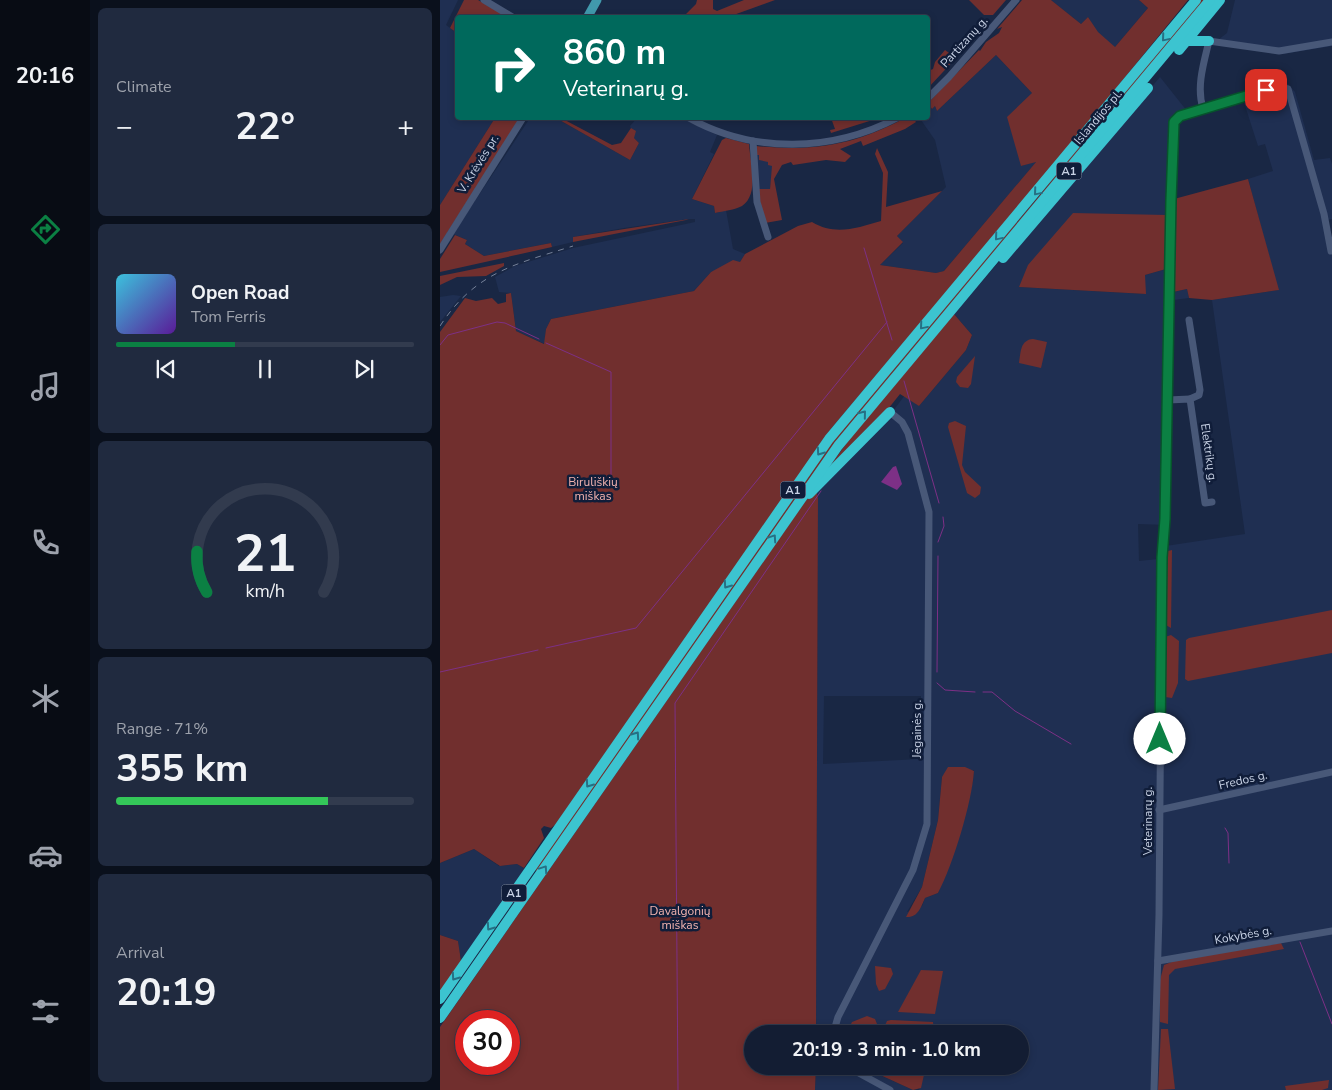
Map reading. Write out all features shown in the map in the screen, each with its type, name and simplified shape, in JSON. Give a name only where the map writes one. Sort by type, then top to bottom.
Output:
[{"type":"highway","name":"Islandijos pl.","points":[[440,999],[829,439],[1196,0]]},
{"type":"highway","name":"Islandijos pl.","points":[[792,510],[843,439],[1210,0]]},
{"type":"highway","points":[[958,302],[1015,246],[1220,0]]},
{"type":"highway","points":[[1202,22],[1202,34],[1208,41]]},
{"type":"highway","points":[[1186,41],[1208,41]]},
{"type":"highway","points":[[792,510],[890,412]]},
{"type":"highway","name":"A1","points":[[440,1018],[792,510]]},
{"type":"main road","points":[[589,15],[597,0]]},
{"type":"street","points":[[484,0],[509,15]]},
{"type":"street","name":"Partizanų g.","points":[[930,96],[1016,0]]},
{"type":"street","points":[[1203,108],[1200,92],[1208,41],[1279,51],[1332,42]]},
{"type":"street","name":"Veterinarų g.","points":[[1154,1090],[1158,961],[1162,557],[1165,519],[1174,122],[1180,116],[1203,108],[1280,87],[1288,89],[1324,214],[1331,251]]},
{"type":"street","name":"V. Krėvės pr.","points":[[440,250],[522,120]]},
{"type":"street","points":[[693,120],[722,133],[753,141],[792,144],[832,142],[863,133],[892,120]]},
{"type":"street","points":[[753,141],[752,158],[757,202],[768,237]]},
{"type":"street","points":[[1168,400],[1190,400],[1199,395],[1200,390],[1189,320]]},
{"type":"street","name":"Elektrikų g.","points":[[1190,400],[1205,503],[1212,502]]},
{"type":"street","name":"Jėgainės g.","points":[[836,1025],[913,870],[927,824],[929,512],[908,433],[902,422],[890,412]]},
{"type":"street","name":"Fredos g.","points":[[1159,810],[1332,772]]},
{"type":"street","name":"Kokybės g.","points":[[1158,961],[1332,931]]},
{"type":"street","points":[[862,1075],[890,1090]]},
{"type":"shaded area","points":[[440,0],[458,0],[446,25],[455,32],[455,120],[494,120],[440,205]]},
{"type":"shaded area","points":[[1051,0],[1139,0],[1148,8],[1110,53],[1088,17],[1081,24]]},
{"type":"shaded area","points":[[1235,0],[1332,0],[1332,46],[1283,54],[1214,43],[1227,33]]},
{"type":"shaded area","points":[[996,55],[1032,93],[1021,166],[1037,161],[944,271],[936,273],[880,265],[903,243],[897,236],[946,187],[935,140],[921,120],[930,120],[930,106],[932,109],[935,106],[937,111]]},
{"type":"shaded area","points":[[1160,77],[1187,111],[1177,115],[1170,124],[1173,292],[1187,289],[1189,298],[1173,300],[1167,525],[1138,524],[1139,561],[1158,559],[1159,547],[1245,534],[1212,300],[1278,290],[1248,179],[1273,171],[1265,144],[1258,146],[1241,93],[1284,82],[1288,84],[1295,92],[1314,160],[1330,158],[1332,164],[1332,219],[1326,220],[1332,253],[1332,1090],[919,1090],[923,1075],[1029,1075],[1029,1025],[923,1025],[887,1022],[886,1025],[816,1025],[818,498],[816,490],[881,427],[905,395],[919,406],[966,350],[972,335],[954,314],[1047,206],[1066,193],[1069,185]],"holes":[[[1166,269],[1145,275],[1145,294],[1020,287]],[[824,696],[921,696],[920,759],[823,764]],[[974,770],[959,837],[938,893],[925,898],[922,906],[907,912],[922,887],[938,820],[942,777]]]},
{"type":"shaded area","points":[[529,120],[560,120],[630,160],[639,143],[634,138],[630,126],[635,120],[686,120],[717,135],[710,152],[714,154],[692,199],[714,206],[715,213],[726,210],[733,249],[745,254],[740,262],[711,272],[694,291],[551,319],[546,329],[545,344],[516,331],[511,293],[499,292],[495,277],[515,266],[573,248],[695,222],[695,219],[624,228],[573,237],[573,242],[552,247],[551,243],[484,256],[465,244],[467,240],[453,234]]},
{"type":"shaded area","points":[[754,155],[759,155],[773,166],[770,189],[757,189]]},
{"type":"shaded area","points":[[461,296],[440,322],[440,297]]},
{"type":"shaded area","points":[[896,466],[902,484],[897,490],[881,482],[893,467]]},
{"type":"shaded area","points":[[474,849],[499,866],[517,864],[525,869],[461,961],[458,941],[440,935],[440,863]]},
{"type":"shaded area","points":[[816,1075],[880,1075],[913,1090],[815,1090]]},
{"type":"green space","points":[[464,0],[478,0],[504,15],[456,15]]},
{"type":"green space","points":[[697,0],[713,0],[713,9],[717,11],[744,0],[775,0],[734,15],[685,15],[696,4]]},
{"type":"green space","points":[[969,0],[1006,0],[993,15],[984,15]]},
{"type":"green space","name":"Biruliškių miškas","points":[[1022,0],[1051,0],[1081,24],[1088,17],[1098,32],[1115,47],[1148,8],[1139,0],[1188,0],[1060,157],[830,430],[556,824],[551,828],[544,826],[541,829],[544,838],[524,868],[517,864],[500,866],[474,849],[440,863],[440,332],[465,298],[476,301],[492,298],[498,304],[506,302],[506,294],[511,293],[516,331],[544,344],[546,329],[551,319],[694,291],[711,272],[733,260],[740,262],[745,254],[798,226],[812,222],[829,229],[838,230],[881,221],[883,173],[875,154],[877,148],[888,172],[886,207],[942,191],[897,236],[903,242],[880,265],[936,273],[944,271],[1036,162],[1021,166],[1007,117],[1032,93],[996,55],[937,111],[935,106],[932,109],[930,106],[930,101],[980,51],[986,42],[999,33],[1002,27],[997,29]]},
{"type":"green space","points":[[1199,0],[1207,0],[895,370],[538,872],[534,869],[839,431],[1034,202]]},
{"type":"green space","points":[[455,18],[455,32],[450,28]]},
{"type":"green space","points":[[945,50],[956,58],[930,86],[930,70],[933,69],[935,62]]},
{"type":"green space","points":[[494,120],[519,120],[440,244],[440,205]]},
{"type":"green space","points":[[560,120],[565,120],[612,145],[621,143],[631,128],[636,131],[634,138],[639,143],[630,160]]},
{"type":"green space","points":[[832,120],[873,120],[831,133],[830,130],[835,129]]},
{"type":"green space","points":[[901,120],[914,120],[916,122],[905,129],[863,146],[861,141],[840,149],[851,156],[845,162],[826,160],[793,165],[791,162],[782,165],[774,179],[782,220],[765,223],[757,189],[770,189],[772,166],[768,165],[768,162],[759,160],[759,155],[754,155],[756,146],[777,148],[815,147],[869,135]]},
{"type":"green space","points":[[726,138],[749,144],[753,177],[751,194],[748,201],[742,206],[715,213],[714,206],[692,199],[722,140]]},
{"type":"green space","points":[[1248,179],[1279,290],[1212,300],[1189,298],[1187,289],[1173,292],[1174,199]]},
{"type":"green space","points":[[1073,213],[1167,215],[1166,269],[1145,275],[1146,294],[1019,287],[1028,265]]},
{"type":"green space","points":[[689,219],[686,220],[573,242],[573,237]]},
{"type":"green space","points":[[455,235],[467,240],[465,244],[484,256],[551,243],[552,247],[440,272],[440,259]]},
{"type":"green space","points":[[504,263],[504,266],[486,276],[457,277],[440,285],[440,276]]},
{"type":"green space","points":[[954,314],[972,335],[966,350],[919,406],[900,394],[884,414],[820,480],[851,437]]},
{"type":"green space","points":[[1033,339],[1047,342],[1041,368],[1019,363],[1023,344]]},
{"type":"green space","points":[[975,356],[971,384],[968,388],[960,387],[956,382],[957,377]]},
{"type":"green space","points":[[955,421],[966,426],[962,465],[965,472],[981,487],[980,494],[975,498],[967,493],[948,427],[949,423]]},
{"type":"green space","name":"Davalgonių miškas","points":[[816,490],[818,498],[816,1025],[744,1025],[744,1075],[816,1075],[815,1090],[440,1090],[440,1027],[806,500]]},
{"type":"green space","points":[[1172,550],[1171,628],[1164,624],[1166,555],[1168,551]]},
{"type":"green space","points":[[1332,610],[1332,653],[1188,681],[1185,679],[1186,640],[1189,638]]},
{"type":"green space","points":[[1171,635],[1179,641],[1178,683],[1172,698],[1165,697],[1165,637]]},
{"type":"green space","points":[[948,767],[965,767],[974,771],[970,799],[961,833],[950,866],[938,893],[925,898],[916,914],[906,917],[922,887],[938,820],[942,777]]},
{"type":"green space","points":[[440,935],[458,941],[461,961],[440,992]]},
{"type":"green space","points":[[1281,943],[1284,949],[1175,969],[1169,975],[1168,1024],[1160,1022],[1160,980],[1164,965],[1174,961]]},
{"type":"green space","points":[[875,966],[891,968],[893,974],[885,989],[879,991],[876,984]]},
{"type":"green space","points":[[921,970],[943,971],[935,1014],[898,1012]]},
{"type":"green space","points":[[867,1016],[875,1019],[877,1024],[850,1025],[852,1022]]},
{"type":"green space","points":[[887,1021],[933,1022],[933,1025],[885,1025]]},
{"type":"green space","points":[[1161,1029],[1168,1029],[1175,1089],[1158,1090]]},
{"type":"green space","points":[[880,1075],[924,1075],[921,1088],[913,1090]]},
{"type":"green space","points":[[1329,1080],[1328,1088],[1322,1090],[1286,1090],[1285,1086]]},
{"type":"waterway","points":[[864,248],[892,340]]},
{"type":"waterway","points":[[440,345],[448,335],[497,322],[505,323],[539,339]]},
{"type":"waterway","points":[[546,648],[636,628],[887,322]]},
{"type":"waterway","points":[[546,343],[611,372],[611,480]]},
{"type":"waterway","points":[[904,381],[939,503]]},
{"type":"waterway","points":[[678,1090],[675,703],[821,491]]},
{"type":"waterway","points":[[938,542],[944,526],[943,517]]},
{"type":"waterway","points":[[937,672],[938,556]]},
{"type":"waterway","points":[[440,672],[538,650]]},
{"type":"waterway","points":[[937,683],[945,690],[975,692]]},
{"type":"waterway","points":[[983,692],[992,692],[1015,711],[1071,744]]},
{"type":"waterway","points":[[1225,828],[1228,833],[1229,863]]},
{"type":"waterway","points":[[1300,942],[1332,1024]]},
{"type":"railway","points":[[440,326],[453,308],[468,293],[498,272],[533,258],[573,246]]},
{"type":"route","points":[[1160,739],[1162,557],[1165,519],[1174,122],[1180,116],[1266,90]]}]
